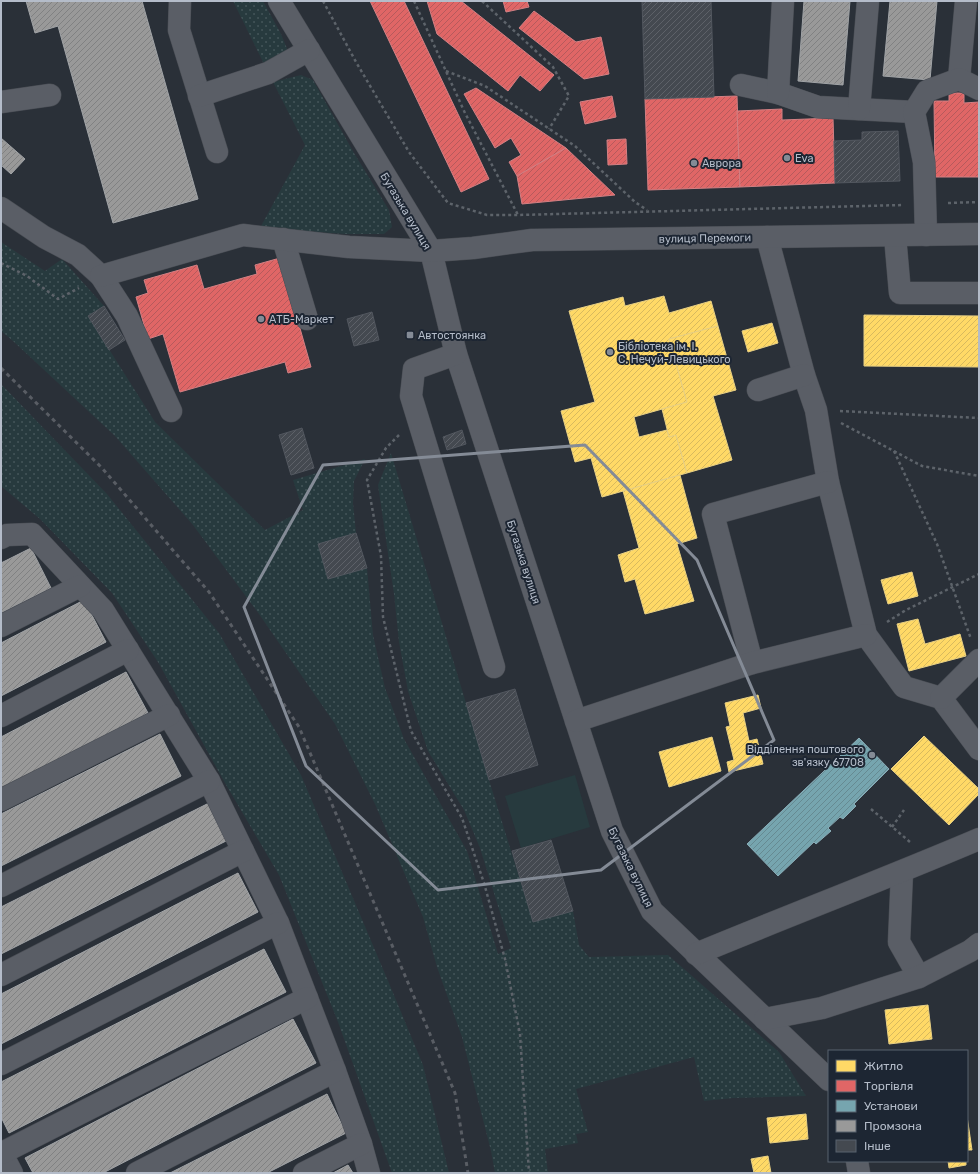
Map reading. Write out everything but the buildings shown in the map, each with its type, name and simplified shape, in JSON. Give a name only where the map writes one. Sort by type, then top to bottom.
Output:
[{"type":"street","points":[[180,1],[179,30],[217,152]]},
{"type":"street","name":"Бугазька вулиця","points":[[279,1],[431,251],[456,354],[612,831],[652,911],[828,1079]]},
{"type":"street","points":[[778,93],[782,1]]},
{"type":"street","points":[[859,108],[868,1]]},
{"type":"street","points":[[959,79],[966,1]]},
{"type":"street","points":[[199,96],[268,73],[309,50]]},
{"type":"street","points":[[926,235],[924,162],[914,112],[927,91],[959,79],[979,89]]},
{"type":"street","points":[[741,85],[778,93],[818,107],[914,112]]},
{"type":"street","points":[[1,102],[50,95]]},
{"type":"street","points":[[1,208],[44,237],[78,255],[101,276],[127,316],[171,411]]},
{"type":"street","name":"вулиця Перемоги","points":[[101,276],[243,235],[349,247],[431,251],[473,248],[532,240],[979,234]]},
{"type":"street","points":[[895,236],[900,293],[979,294]]},
{"type":"street","points":[[767,237],[804,375],[816,410],[828,482],[866,635],[904,687],[941,698],[979,749]]},
{"type":"street","points":[[283,239],[307,320]]},
{"type":"street","points":[[456,354],[414,369],[412,396],[494,667]]},
{"type":"street","points":[[758,390],[804,375]]},
{"type":"street","points":[[752,663],[713,514],[828,482]]},
{"type":"street","points":[[1,538],[7,535],[32,534],[103,610],[209,781],[278,923],[335,1071],[361,1144],[369,1173]]},
{"type":"street","points":[[1,626],[80,586]]},
{"type":"street","points":[[576,721],[752,663],[866,635]]},
{"type":"street","points":[[1,716],[128,650]]},
{"type":"street","points":[[941,698],[979,660]]},
{"type":"street","points":[[1,800],[169,715]]},
{"type":"street","points":[[1,886],[209,781]]},
{"type":"street","points":[[696,954],[902,872],[979,839]]},
{"type":"street","points":[[1,975],[243,851]]},
{"type":"street","points":[[902,872],[899,942],[919,977]]},
{"type":"street","points":[[1,1064],[278,923]]},
{"type":"street","points":[[764,1019],[822,1008],[919,977],[970,951],[979,944]]},
{"type":"street","points":[[12,1173],[1,1152],[307,998]]},
{"type":"street","points":[[137,1173],[335,1071]]},
{"type":"street","points":[[304,1173],[361,1144]]},
{"type":"street","points":[[857,1162],[858,1173]]},
{"type":"path","points":[[323,1],[356,62],[410,152],[448,203],[487,214],[518,215],[979,202]]},
{"type":"path","points":[[414,1],[465,114],[532,240]]},
{"type":"path","points":[[482,1],[553,67],[569,96],[549,129]]},
{"type":"path","points":[[446,71],[485,86],[575,146],[635,202],[647,211]]},
{"type":"path","points":[[1,263],[27,276],[58,299],[101,276]]},
{"type":"path","points":[[816,410],[979,418]]},
{"type":"path","points":[[816,410],[922,466],[979,476]]},
{"type":"path","points":[[418,417],[386,448],[367,480],[381,556],[383,617],[411,731],[462,818],[484,884],[505,959],[520,1034],[529,1173]]},
{"type":"path","points":[[894,451],[937,544],[979,660]]},
{"type":"path","points":[[866,635],[906,610],[979,574]]},
{"type":"path","points":[[871,809],[930,859]]},
{"type":"path","points":[[892,827],[904,810]]},
{"type":"highlighted area","points":[[585,445],[697,560],[774,740],[601,870],[438,890],[306,766],[244,607],[323,465]]},
{"type":"green space","points":[[233,1],[263,1],[281,34],[288,51],[265,66]]},
{"type":"green space","points":[[301,75],[313,80],[354,153],[389,210],[392,227],[384,234],[346,234],[260,228],[305,145],[273,82]]},
{"type":"green space","points":[[1,242],[45,271],[62,259],[104,306],[88,316],[155,422],[265,530],[303,510],[293,480],[365,459],[354,481],[353,503],[356,533],[367,568],[373,635],[385,688],[404,739],[467,851],[498,954],[511,948],[480,848],[464,810],[428,751],[408,691],[399,642],[394,594],[378,485],[391,453],[533,922],[573,911],[579,945],[589,957],[668,955],[779,1052],[806,1096],[733,1098],[704,1101],[694,1057],[576,1089],[588,1132],[576,1134],[578,1143],[545,1149],[548,1173],[495,1173],[491,1151],[462,1037],[437,967],[423,917],[375,804],[335,724],[259,614],[193,525],[115,436],[1,331]]},
{"type":"green space","points":[[1,384],[107,494],[219,633],[301,775],[423,1065],[449,1173],[392,1173],[338,1022],[279,875],[225,783],[158,662],[112,593],[40,519],[1,486]]},
{"type":"green space","points":[[575,775],[590,827],[521,848],[505,796]]},
{"type":"railway","points":[[1,368],[102,468],[209,592],[299,727],[455,1093],[468,1173]]},
{"type":"place","name":"Eva","points":[[787,158]]},
{"type":"place","name":"Аврора","points":[[694,163]]},
{"type":"place","name":"АТБ-Маркет","points":[[261,319]]},
{"type":"place","name":"Автостоянка","points":[[410,335]]},
{"type":"place","name":"Бібліотека ім. І. С. Нечуй-Левицького","points":[[610,352]]},
{"type":"place","name":"Відділення поштового зв'язку 67708","points":[[872,755]]}]
